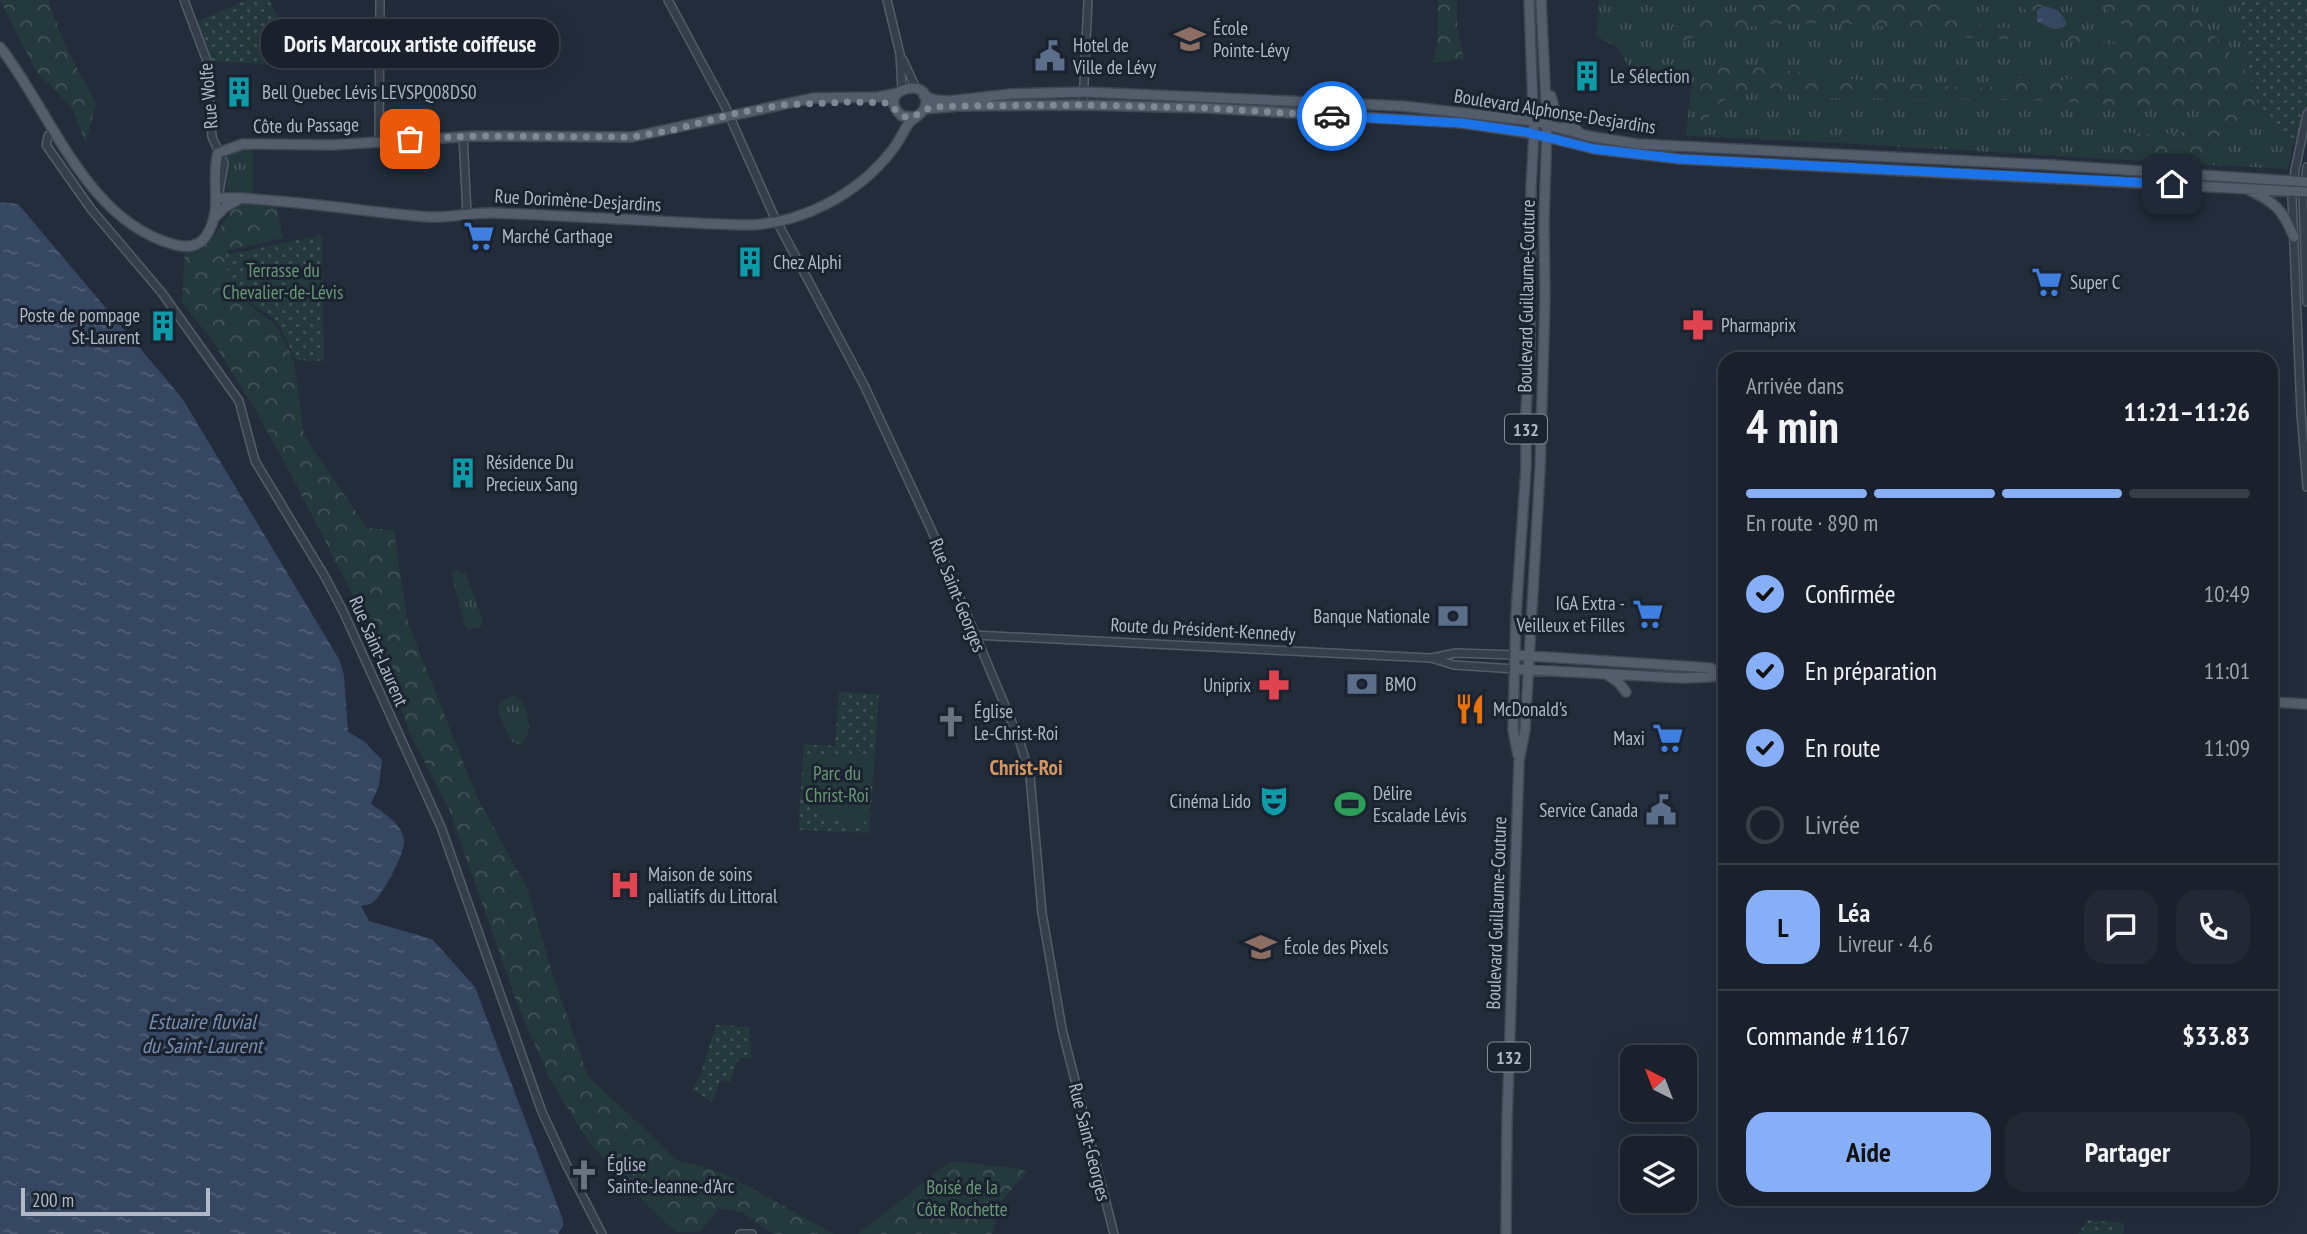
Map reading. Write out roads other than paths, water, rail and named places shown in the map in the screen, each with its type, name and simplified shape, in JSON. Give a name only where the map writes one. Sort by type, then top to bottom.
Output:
[{"type":"main road","name":"Boulevard Guillaume-Couture","points":[[1506,1234],[1518,761],[1513,730],[1526,467],[1534,134],[1529,0]]},
{"type":"main road","name":"Boulevard Guillaume-Couture","points":[[1518,761],[1525,730],[1540,469],[1546,282],[1544,222],[1547,124],[1541,0]]},
{"type":"main road","points":[[0,47],[32,93],[74,163],[121,215],[149,235],[175,245],[190,247],[206,236],[218,198],[215,170],[218,153]]},
{"type":"main road","points":[[1545,66],[1555,111],[1567,123],[1588,136]]},
{"type":"main road","points":[[729,115],[820,97],[878,97],[916,88],[924,96],[924,109],[915,117],[902,116],[888,103],[794,104]]},
{"type":"main road","points":[[896,108],[895,98],[900,91]]},
{"type":"main road","name":"Boulevard Alphonse-Desjardins","points":[[924,96],[949,101],[1010,94],[1084,92],[1402,106],[1534,121],[1588,136],[1637,144],[2293,185],[2305,192]]},
{"type":"main road","name":"Boulevard Alphonse-Desjardins","points":[[924,109],[959,106],[1083,105],[1207,108],[1461,123],[1534,134],[1594,149],[1680,159],[2244,188],[2306,182]]},
{"type":"main road","name":"Côte du Passage","points":[[218,153],[243,144],[332,145],[463,136],[632,137],[673,130],[729,115]]},
{"type":"main road","name":"Rue Dorimène-Desjardins","points":[[218,198],[242,198],[428,217],[467,214],[766,225],[840,198],[892,151],[915,117]]},
{"type":"main road","points":[[2244,188],[2275,204],[2294,237]]},
{"type":"main road","points":[[213,219],[225,207],[242,198]]},
{"type":"main road","name":"Route du Président-Kennedy","points":[[1515,655],[1711,668],[1718,672]]},
{"type":"main road","name":"Route du Président-Kennedy","points":[[1515,669],[1682,678],[1718,675]]},
{"type":"main road","points":[[1604,673],[1618,682],[1626,692]]},
{"type":"main road","points":[[2278,702],[2307,704]]},
{"type":"street","name":"Rue Wolfe","points":[[184,0],[207,61],[212,137],[218,153]]},
{"type":"street","points":[[379,141],[380,0]]},
{"type":"street","name":"Rue Saint-Georges","points":[[668,0],[729,115],[777,222],[864,385],[911,484],[1018,739],[1030,776],[1042,913],[1062,1028],[1114,1234]]},
{"type":"street","points":[[887,0],[900,54],[916,88]]},
{"type":"street","points":[[1083,105],[1088,0]]},
{"type":"street","points":[[900,54],[900,91]]},
{"type":"street","points":[[2307,114],[2293,185],[2301,412],[2307,486]]},
{"type":"street","name":"Rue Saint-Laurent","points":[[53,132],[46,138],[46,145],[62,170],[91,209],[162,293],[239,401],[255,461],[343,611],[441,827],[542,1112],[603,1234]]},
{"type":"street","points":[[463,136],[467,214]]},
{"type":"street","points":[[2307,167],[2307,302]]},
{"type":"street","name":"Route du Président-Kennedy","points":[[974,635],[1430,658],[1454,665],[1515,669]]},
{"type":"street","name":"Route du Président-Kennedy","points":[[1430,658],[1455,653],[1515,655]]},
{"type":"street","points":[[740,1234],[752,1234]]},
{"type":"water","points":[[2044,6],[2058,11],[2067,24],[2056,29],[2037,21],[2037,10]]},
{"type":"water","name":"Estuaire fluvial du Saint-Laurent","points":[[0,202],[18,204],[182,398],[339,659],[344,675],[348,732],[364,741],[382,760],[379,785],[371,804],[396,823],[404,840],[397,863],[382,892],[372,903],[361,906],[369,921],[432,939],[475,987],[563,1220],[558,1234],[0,1234]]},
{"type":"place","name":"École Pointe-Lévy","points":[[1190,39]]},
{"type":"place","name":"Hotel de Ville de Lévy","points":[[1050,56]]},
{"type":"place","name":"Le Sélection","points":[[1587,76]]},
{"type":"place","name":"Bell Quebec Lévis LEVSPQ08DS0","points":[[239,92]]},
{"type":"place","name":"Doris Marcoux artiste coiffeuse","points":[[410,139]]},
{"type":"place","name":"Marché Carthage","points":[[479,236]]},
{"type":"place","name":"Chez Alphi","points":[[750,262]]},
{"type":"place","name":"Super C","points":[[2047,282]]},
{"type":"place","name":"Pharmaprix","points":[[1698,325]]},
{"type":"place","name":"Poste de pompage St-Laurent","points":[[163,326]]},
{"type":"place","name":"Résidence Du Precieux Sang","points":[[463,473]]},
{"type":"place","name":"IGA Extra - Veilleux et Filles","points":[[1648,614]]},
{"type":"place","name":"Banque Nationale","points":[[1453,616]]},
{"type":"place","name":"BMO","points":[[1362,684]]},
{"type":"place","name":"Uniprix","points":[[1274,685]]},
{"type":"place","name":"McDonald's","points":[[1470,709]]},
{"type":"place","name":"Église Le-Christ-Roi","points":[[951,722]]},
{"type":"place","name":"Maxi","points":[[1668,738]]},
{"type":"place","name":"Cinéma Lido","points":[[1274,801]]},
{"type":"place","name":"Délire Escalade Lévis","points":[[1350,804]]},
{"type":"place","name":"Service Canada","points":[[1661,810]]},
{"type":"place","name":"Maison de soins palliatifs du Littoral","points":[[625,885]]},
{"type":"place","name":"École des Pixels","points":[[1261,947]]},
{"type":"place","name":"Église Sainte-Jeanne-d'Arc","points":[[584,1175]]},
{"type":"district","name":"Christ-Roi","points":[[1026,767]]},
{"type":"park label","name":"Terrasse du Chevalier-de-Lévis","points":[[283,281]]},
{"type":"park label","name":"Parc du Christ-Roi","points":[[837,784]]},
{"type":"park label","name":"Boisé de la Côte Rochette","points":[[962,1198]]}]
